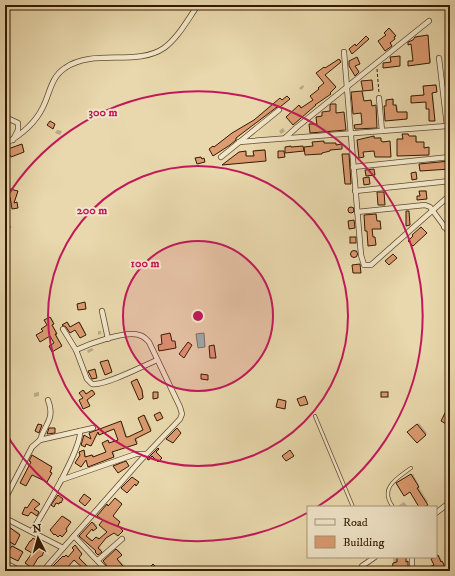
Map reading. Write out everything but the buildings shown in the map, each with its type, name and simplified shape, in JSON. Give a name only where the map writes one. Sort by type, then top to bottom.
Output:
[{"type":"street","points":[[5,144],[13,140],[31,126],[43,108],[53,80],[66,66],[92,58],[152,55],[172,41],[198,5]]},
{"type":"street","points":[[284,138],[429,21]]},
{"type":"street","points":[[344,52],[361,260],[364,265],[371,265],[450,195]]},
{"type":"street","points":[[240,142],[447,126],[439,58]]},
{"type":"street","points":[[379,98],[382,131]]},
{"type":"street","points":[[221,157],[279,110]]},
{"type":"street","points":[[5,117],[18,123],[13,140]]},
{"type":"street","points":[[353,167],[450,157]]},
{"type":"street","points":[[355,191],[450,181]]},
{"type":"street","points":[[357,212],[425,205],[430,207],[450,234]]},
{"type":"street","points":[[444,226],[450,222]]},
{"type":"street","points":[[102,311],[108,339]]},
{"type":"street","points":[[63,329],[76,350],[89,382],[96,385],[157,360]]},
{"type":"street","points":[[43,571],[146,454],[180,419],[182,414],[177,400],[146,338],[138,334],[108,339],[94,342],[76,350]]},
{"type":"street","points":[[5,499],[32,447],[40,440],[51,416],[48,400]]},
{"type":"street","points":[[40,440],[93,428]]},
{"type":"street","points":[[32,531],[60,480],[79,440],[80,431]]},
{"type":"street","points":[[60,480],[136,454],[146,454]]},
{"type":"street","points":[[136,454],[139,462]]},
{"type":"street","points":[[437,512],[450,502]]},
{"type":"street","points":[[5,518],[63,548]]},
{"type":"street","points":[[74,536],[107,571]]},
{"type":"street","points":[[98,560],[122,539]]},
{"type":"street","points":[[361,571],[362,566],[374,558]]},
{"type":"street","points":[[412,558],[412,571]]},
{"type":"street","points":[[5,563],[21,571]]},
{"type":"lane","points":[[315,416],[353,506]]},
{"type":"lane","points":[[392,506],[387,497],[387,492],[390,485],[411,468]]},
{"type":"path","points":[[376,64],[379,98]]},
{"type":"water","points":[[204,333],[205,347],[198,348],[196,334]]}]
